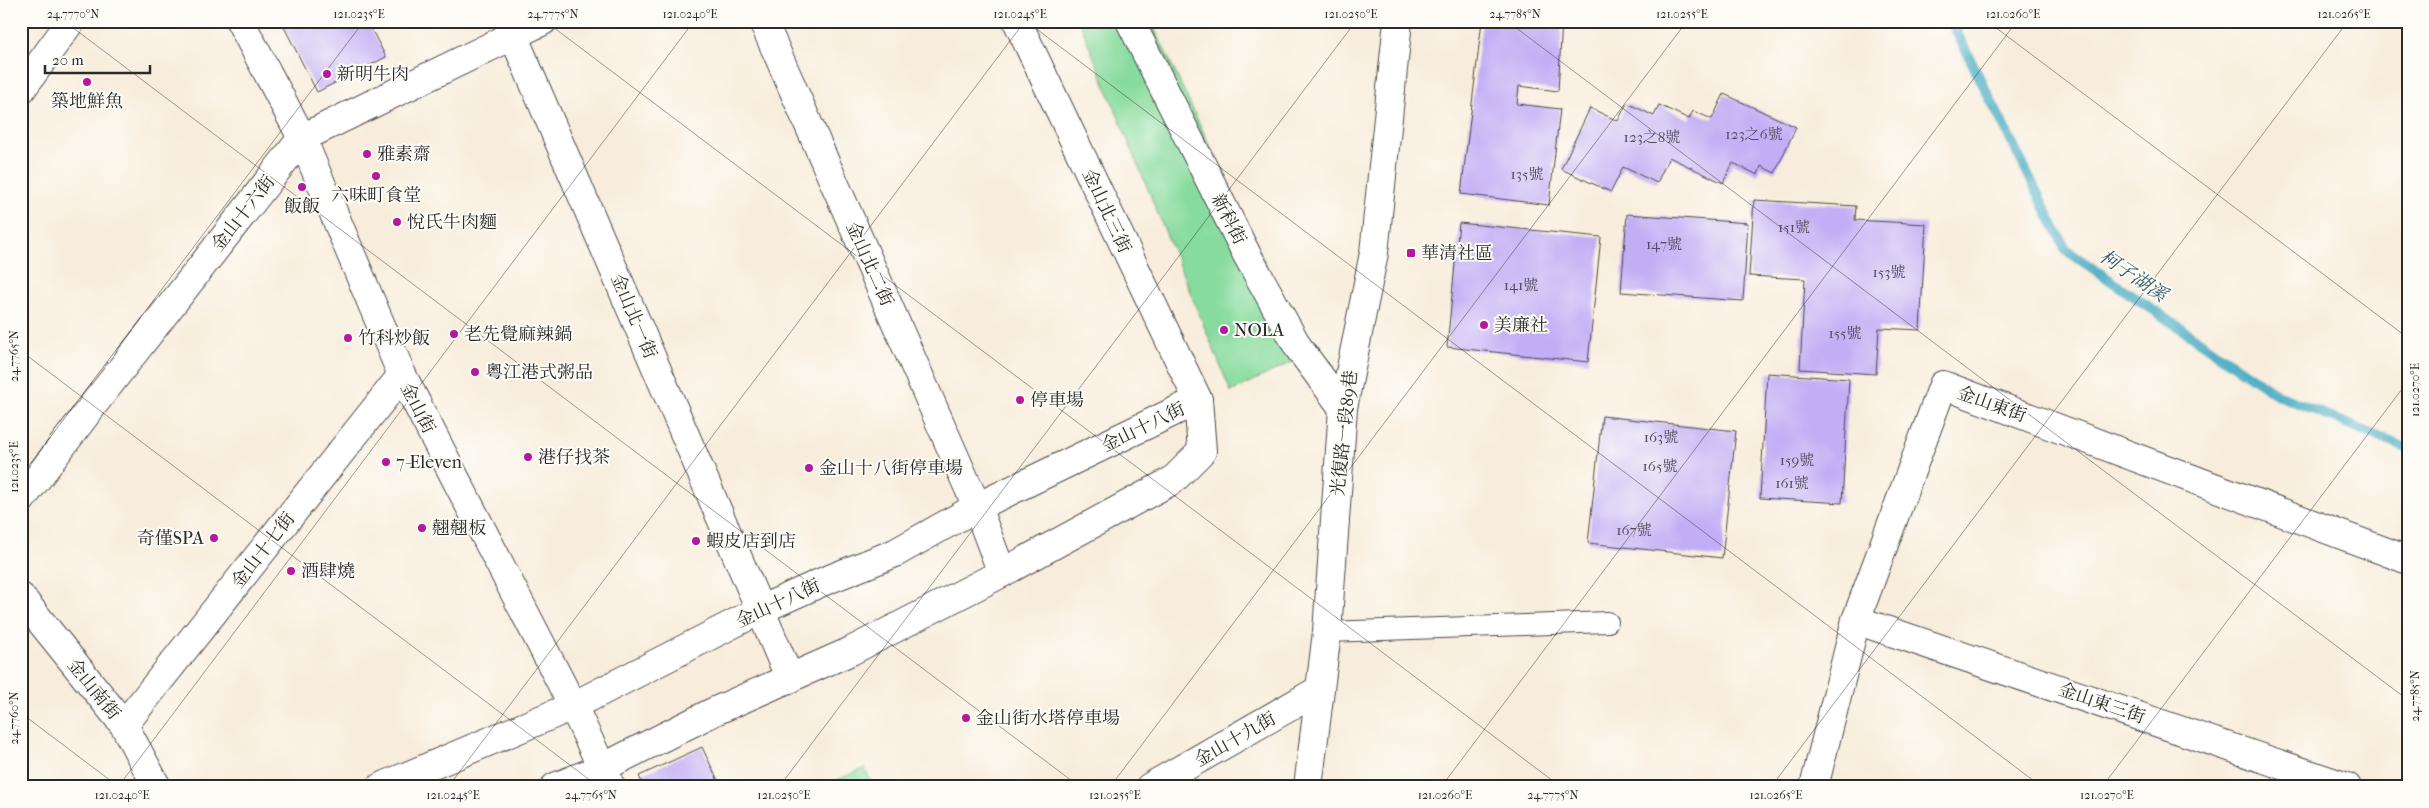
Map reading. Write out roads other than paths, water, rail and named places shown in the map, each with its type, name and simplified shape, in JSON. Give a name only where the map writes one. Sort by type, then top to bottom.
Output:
[{"type":"street","points":[[21,90],[71,21]]},
{"type":"street","name":"金山街","points":[[240,21],[302,138],[402,376],[573,706],[606,777]]},
{"type":"street","name":"金山十六街","points":[[21,500],[302,138],[510,28],[543,21]]},
{"type":"street","name":"金山北二街","points":[[763,21],[977,507],[1002,573]]},
{"type":"street","name":"金山北三街","points":[[1017,21],[1198,400]]},
{"type":"street","name":"新科街","points":[[1130,21],[1247,255],[1298,347],[1343,408]]},
{"type":"street","name":"光復路一段89巷","points":[[1308,787],[1327,632],[1343,408],[1374,252],[1398,21]]},
{"type":"street","name":"金山北一街","points":[[510,28],[790,679]]},
{"type":"street","name":"金山十七街","points":[[124,725],[402,376]]},
{"type":"street","name":"金山東街","points":[[1814,787],[1856,620],[1943,386],[2408,560]]},
{"type":"street","name":"金山十八街","points":[[381,787],[573,706],[760,610],[822,582],[895,553],[977,507],[1198,400],[1202,451],[1173,480],[1002,573],[850,651],[713,712],[606,777],[554,787]]},
{"type":"street","name":"金山南街","points":[[21,597],[124,725],[158,787]]},
{"type":"street","name":"金山東三街","points":[[1856,620],[2348,787]]},
{"type":"street","name":"金山十九街","points":[[1150,787],[1320,690]]},
{"type":"lane","points":[[1327,632],[1608,622]]},
{"type":"waterway","name":"柯子湖溪","points":[[1951,21],[2066,250],[2278,395],[2408,449]]},
{"type":"place","name":"新明牛肉","points":[[327,74]]},
{"type":"place","name":"築地鮮魚","points":[[87,82]]},
{"type":"place","name":"雅素齋","points":[[367,154]]},
{"type":"place","name":"六味町食堂","points":[[376,176]]},
{"type":"place","name":"飯飯","points":[[302,187]]},
{"type":"place","name":"悅氏牛肉麵","points":[[397,222]]},
{"type":"place","name":"華清社區","points":[[1411,253]]},
{"type":"place","name":"美廉社","points":[[1484,325]]},
{"type":"place","name":"NOLA","points":[[1224,330]]},
{"type":"place","name":"老先覺麻辣鍋","points":[[454,334]]},
{"type":"place","name":"竹科炒飯","points":[[348,338]]},
{"type":"place","name":"粵江港式粥品","points":[[475,372]]},
{"type":"place","name":"停車場","points":[[1020,400]]},
{"type":"place","name":"港仔找茶","points":[[528,457]]},
{"type":"place","name":"7-Eleven","points":[[386,462]]},
{"type":"place","name":"金山十八街停車場","points":[[809,468]]},
{"type":"place","name":"翹翹板","points":[[422,528]]},
{"type":"place","name":"奇僅SPA","points":[[214,538]]},
{"type":"place","name":"蝦皮店到店","points":[[696,541]]},
{"type":"place","name":"酒肆燒","points":[[291,571]]},
{"type":"place","name":"金山街水塔停車場","points":[[966,718]]}]
